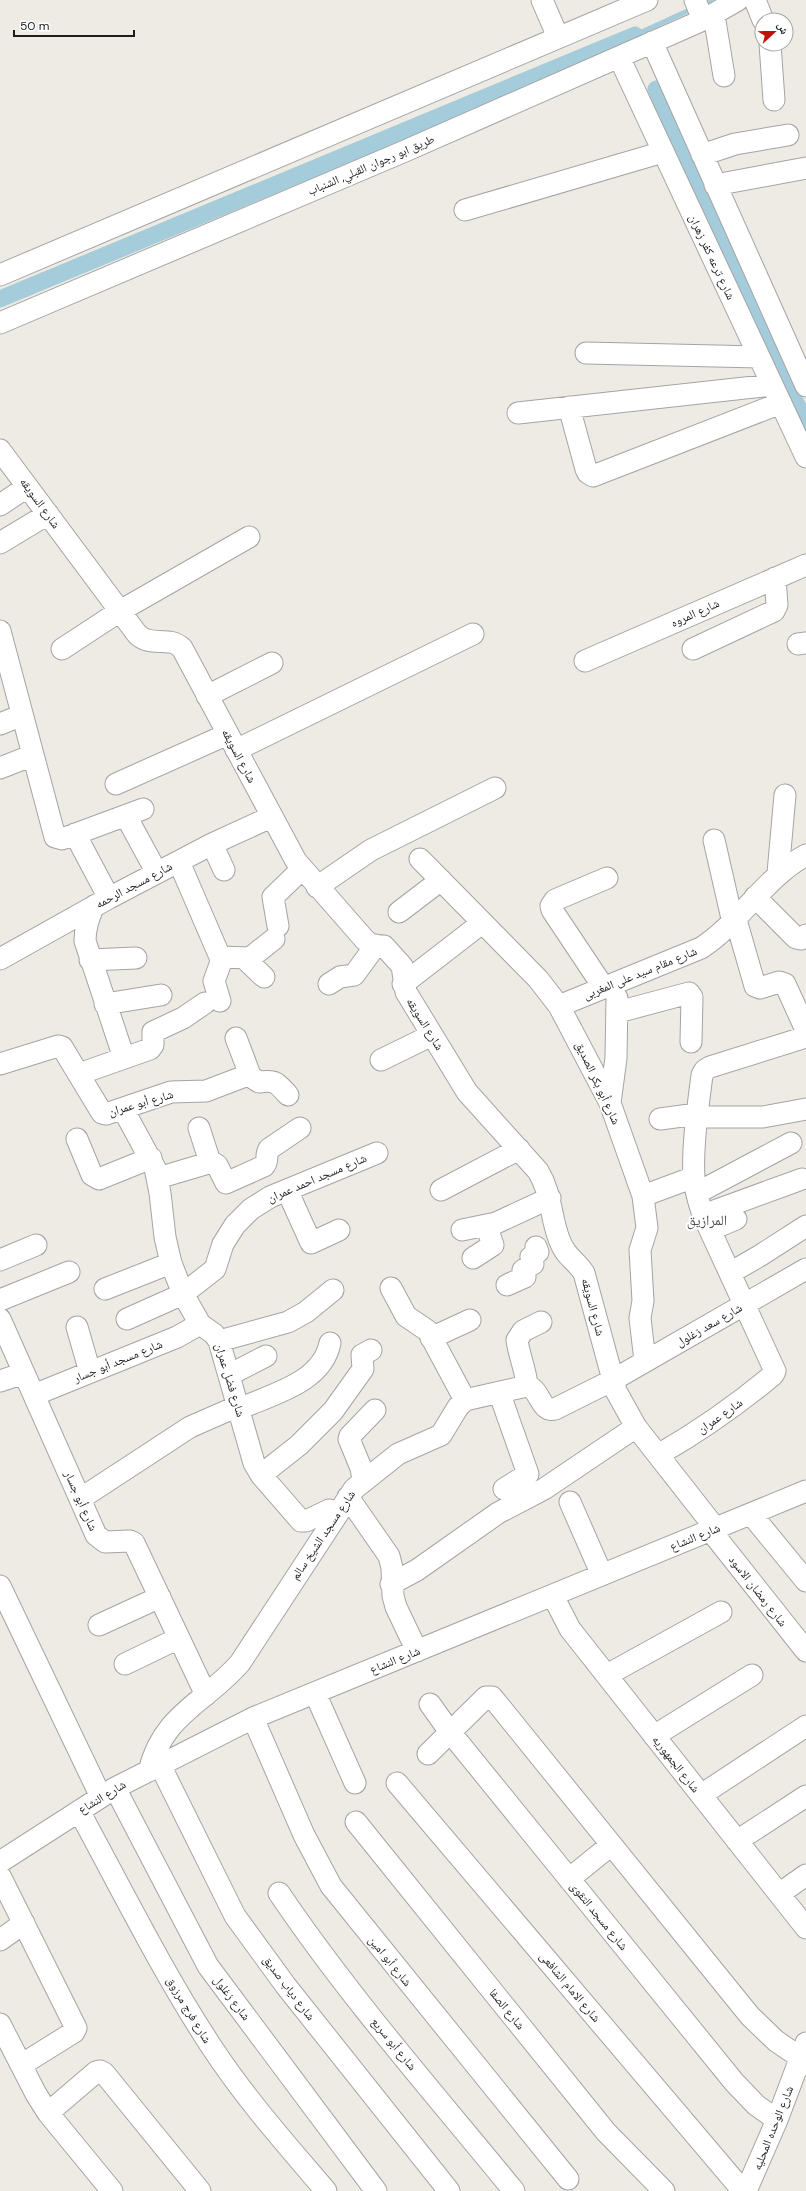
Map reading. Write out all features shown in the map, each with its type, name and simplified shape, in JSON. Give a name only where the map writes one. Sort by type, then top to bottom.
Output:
[{"type":"street","points":[[542,0],[558,38]]},
{"type":"street","points":[[0,275],[647,0]]},
{"type":"street","name":"طريق ابو رجوان القبلي, الشنباب","points":[[0,323],[398,154],[652,42],[703,12],[738,0]]},
{"type":"street","points":[[755,0],[760,12]]},
{"type":"street","points":[[703,12],[724,76]]},
{"type":"street","points":[[652,42],[806,386]]},
{"type":"street","points":[[771,52],[774,100]]},
{"type":"street","name":"شارع ترعه كفر زهران","points":[[619,57],[806,457]]},
{"type":"street","points":[[702,155],[735,144],[788,135]]},
{"type":"street","points":[[465,210],[663,152]]},
{"type":"street","points":[[715,185],[806,168]]},
{"type":"street","points":[[586,353],[759,357]]},
{"type":"street","points":[[518,413],[569,407],[776,394]]},
{"type":"street","points":[[569,407],[586,469],[588,473],[593,476],[776,394]]},
{"type":"street","name":"شارع السويقه","points":[[0,450],[120,612],[142,639],[153,643],[172,641],[182,648],[271,817],[301,870],[366,940],[386,948],[402,966],[404,972],[403,984],[406,992],[467,1092],[538,1171],[550,1198],[558,1238],[566,1254],[580,1267],[584,1273],[613,1380],[622,1405],[636,1427],[714,1530]]},
{"type":"street","points":[[0,505],[27,487]]},
{"type":"street","points":[[0,543],[48,514]]},
{"type":"street","points":[[62,649],[120,612],[249,538]]},
{"type":"street","name":"شارع المروه","points":[[585,661],[806,565]]},
{"type":"street","points":[[693,649],[774,611],[778,604],[775,578]]},
{"type":"street","points":[[0,631],[54,835],[62,839],[135,813],[157,873]]},
{"type":"street","points":[[116,784],[232,742],[473,634]]},
{"type":"street","points":[[207,696],[272,663]]},
{"type":"street","points":[[0,724],[22,715]]},
{"type":"street","points":[[0,768],[33,755]]},
{"type":"street","points":[[317,887],[388,841],[495,788]]},
{"type":"street","points":[[778,873],[785,795]]},
{"type":"street","name":"شارع مسجد الرحمه","points":[[0,959],[102,902],[212,844],[271,817]]},
{"type":"street","points":[[75,834],[102,902],[88,917],[85,929],[85,941],[90,960],[124,1058]]},
{"type":"street","points":[[714,840],[734,922],[756,986],[760,988],[779,982],[785,984],[806,1030]]},
{"type":"street","points":[[212,844],[224,870]]},
{"type":"street","name":"شارع مقام سيد على المغربى","points":[[559,1006],[701,948],[720,936],[778,873],[806,855]]},
{"type":"street","name":"شارع أبو بكر الصديق","points":[[420,859],[538,979],[559,1006],[610,1103],[643,1196],[647,1228],[640,1250],[643,1301],[640,1318],[645,1361]]},
{"type":"street","points":[[79,1074],[150,1049],[153,1045],[153,1032],[178,1021],[212,1002],[214,981],[221,962],[220,957],[178,862]]},
{"type":"street","points":[[220,957],[245,959],[254,956],[276,932],[273,897],[301,870]]},
{"type":"street","points":[[607,878],[555,900],[551,906],[552,910],[610,986],[618,1012],[616,1058],[610,1103]]},
{"type":"street","points":[[399,912],[441,880]]},
{"type":"street","points":[[755,897],[796,938],[801,939],[806,934]]},
{"type":"street","points":[[403,984],[482,923]]},
{"type":"street","points":[[329,984],[340,976],[354,975],[376,945]]},
{"type":"street","points":[[90,960],[136,958]]},
{"type":"street","points":[[245,959],[264,977]]},
{"type":"street","points":[[618,1012],[689,993],[692,997],[691,1042]]},
{"type":"street","points":[[105,1004],[161,995]]},
{"type":"street","points":[[381,1060],[432,1035]]},
{"type":"street","points":[[236,1038],[250,1075],[258,1082],[276,1082],[288,1095]]},
{"type":"street","points":[[745,1304],[706,1222],[695,1185],[697,1116],[702,1076],[705,1070],[710,1067],[806,1038]]},
{"type":"street","name":"شارع أبو عمران","points":[[0,1064],[58,1046],[65,1051],[104,1114],[108,1115],[171,1092],[206,1091],[250,1075]]},
{"type":"street","name":"شارع فضل عمران","points":[[123,1109],[151,1158],[158,1178],[164,1237],[171,1263],[183,1294],[200,1324],[214,1334],[219,1341],[254,1463],[261,1475],[301,1522],[343,1505]]},
{"type":"street","points":[[660,1119],[697,1116],[763,1117],[806,1109]]},
{"type":"street","points":[[199,1128],[210,1162]]},
{"type":"street","points":[[158,1178],[210,1162],[217,1165],[226,1183],[264,1166],[267,1162],[267,1153],[269,1149],[300,1128]]},
{"type":"street","points":[[77,1139],[92,1175],[99,1179],[151,1158]]},
{"type":"street","points":[[643,1196],[695,1185],[791,1143]]},
{"type":"street","points":[[441,1190],[519,1149]]},
{"type":"street","name":"شارع مسجد احمد عمران","points":[[127,1320],[183,1294],[215,1269],[223,1244],[235,1225],[251,1208],[270,1197],[377,1153]]},
{"type":"street","points":[[706,1222],[802,1179]]},
{"type":"street","points":[[287,1190],[311,1242],[339,1230]]},
{"type":"street","points":[[462,1230],[496,1223],[550,1198]]},
{"type":"street","points":[[706,1222],[736,1219]]},
{"type":"street","points":[[473,1258],[493,1245],[486,1225]]},
{"type":"street","points":[[730,1273],[806,1226]]},
{"type":"street","points":[[507,1285],[525,1277],[523,1270],[533,1264],[531,1257],[538,1252],[526,1250],[558,1238]]},
{"type":"street","points":[[0,1260],[36,1245]]},
{"type":"street","points":[[104,1289],[171,1263]]},
{"type":"street","name":"شارع سعد زغلول","points":[[613,1380],[806,1269]]},
{"type":"street","points":[[0,1300],[69,1272]]},
{"type":"street","points":[[391,1288],[406,1316],[413,1323],[425,1328],[432,1338],[465,1400],[527,1386],[535,1390],[545,1407],[552,1410],[613,1380]]},
{"type":"street","points":[[219,1341],[288,1322],[306,1312],[333,1290]]},
{"type":"street","name":"شارع عمران","points":[[658,1455],[698,1432],[737,1405],[773,1375],[775,1369],[745,1304]]},
{"type":"street","name":"شارع أبو جسار","points":[[0,1319],[80,1499],[99,1538],[108,1542],[130,1541],[134,1543],[206,1695]]},
{"type":"street","points":[[432,1338],[470,1320]]},
{"type":"street","points":[[527,1386],[526,1375],[518,1353],[517,1340],[523,1331],[541,1322]]},
{"type":"street","name":"شارع مسجد أبو جسار","points":[[34,1394],[177,1337],[200,1324]]},
{"type":"street","points":[[77,1327],[90,1372]]},
{"type":"street","points":[[80,1499],[190,1428],[276,1392],[283,1392],[316,1369],[326,1357],[330,1342]]},
{"type":"street","points":[[261,1475],[299,1445],[333,1411],[363,1369],[362,1355],[371,1350]]},
{"type":"street","points":[[229,1375],[266,1356]]},
{"type":"street","points":[[0,1381],[24,1373]]},
{"type":"street","points":[[499,1392],[528,1474],[504,1489]]},
{"type":"street","name":"شارع مسجد الشيخ سالم","points":[[155,1768],[156,1748],[172,1723],[225,1680],[240,1663],[354,1488],[363,1480],[375,1474],[398,1454],[441,1435],[458,1407],[465,1400]]},
{"type":"street","points":[[363,1480],[361,1468],[349,1439],[350,1436],[375,1410]]},
{"type":"street","points":[[392,1584],[417,1570],[498,1513],[554,1483],[636,1427]]},
{"type":"street","name":"شارع النشاع","points":[[0,1862],[108,1792],[253,1718],[714,1530],[806,1490]]},
{"type":"street","points":[[570,1502],[602,1575]]},
{"type":"street","points":[[343,1505],[389,1556],[392,1568],[392,1584],[396,1607],[417,1651]]},
{"type":"street","points":[[751,1514],[806,1581]]},
{"type":"street","name":"شارع رمضان الاسود","points":[[714,1530],[806,1651]]},
{"type":"street","name":"شارع زغلول","points":[[0,1586],[108,1792],[208,1966],[376,2191]]},
{"type":"street","name":"شارع الجمهوريه","points":[[553,1596],[570,1629],[806,1928]]},
{"type":"street","points":[[98,1625],[160,1597]]},
{"type":"street","points":[[607,1675],[721,1612]]},
{"type":"street","points":[[125,1664],[179,1638]]},
{"type":"street","points":[[654,1736],[752,1674]]},
{"type":"street","points":[[315,1693],[355,1784]]},
{"type":"street","points":[[428,1754],[486,1697],[491,1696],[750,2016],[776,2042],[804,2055]]},
{"type":"street","name":"شارع مسجد التقوى","points":[[430,1704],[450,1732],[734,2082],[756,2106],[777,2120]]},
{"type":"street","name":"شارع أبو امين","points":[[253,1718],[304,1835],[331,1886],[568,2179]]},
{"type":"street","points":[[701,1795],[806,1726]]},
{"type":"street","name":"شارع دياب صديق","points":[[155,1768],[235,1916],[286,1986],[449,2191]]},
{"type":"street","name":"شارع الامام الشافعى","points":[[397,1783],[751,2187]]},
{"type":"street","points":[[737,1841],[806,1796]]},
{"type":"street","name":"شارع فرج مرزوق","points":[[79,1811],[177,1992],[212,2047],[249,2100],[326,2191]]},
{"type":"street","name":"شارع الصفا","points":[[356,1822],[606,2132],[664,2191]]},
{"type":"street","points":[[569,1879],[611,1845]]},
{"type":"street","points":[[779,1894],[806,1875]]},
{"type":"street","points":[[0,1876],[76,2028],[74,2032],[21,2065]]},
{"type":"street","name":"شارع أبو سريع","points":[[279,1893],[312,1942],[348,1988],[514,2191]]},
{"type":"street","points":[[0,1940],[24,1923]]},
{"type":"street","points":[[0,2024],[48,2113],[112,2191]]},
{"type":"street","name":"شارع الوحده المحليه","points":[[751,2187],[804,2055]]},
{"type":"street","points":[[48,2113],[96,2072],[100,2071],[104,2073],[200,2191]]},
{"type":"waterway","points":[[701,5],[711,0]]},
{"type":"waterway","points":[[635,35],[694,8]]},
{"type":"waterway","points":[[0,299],[635,35]]},
{"type":"waterway","points":[[656,89],[728,258],[806,423]]},
{"type":"district","name":"المرازيق","points":[[707,1220]]}]
